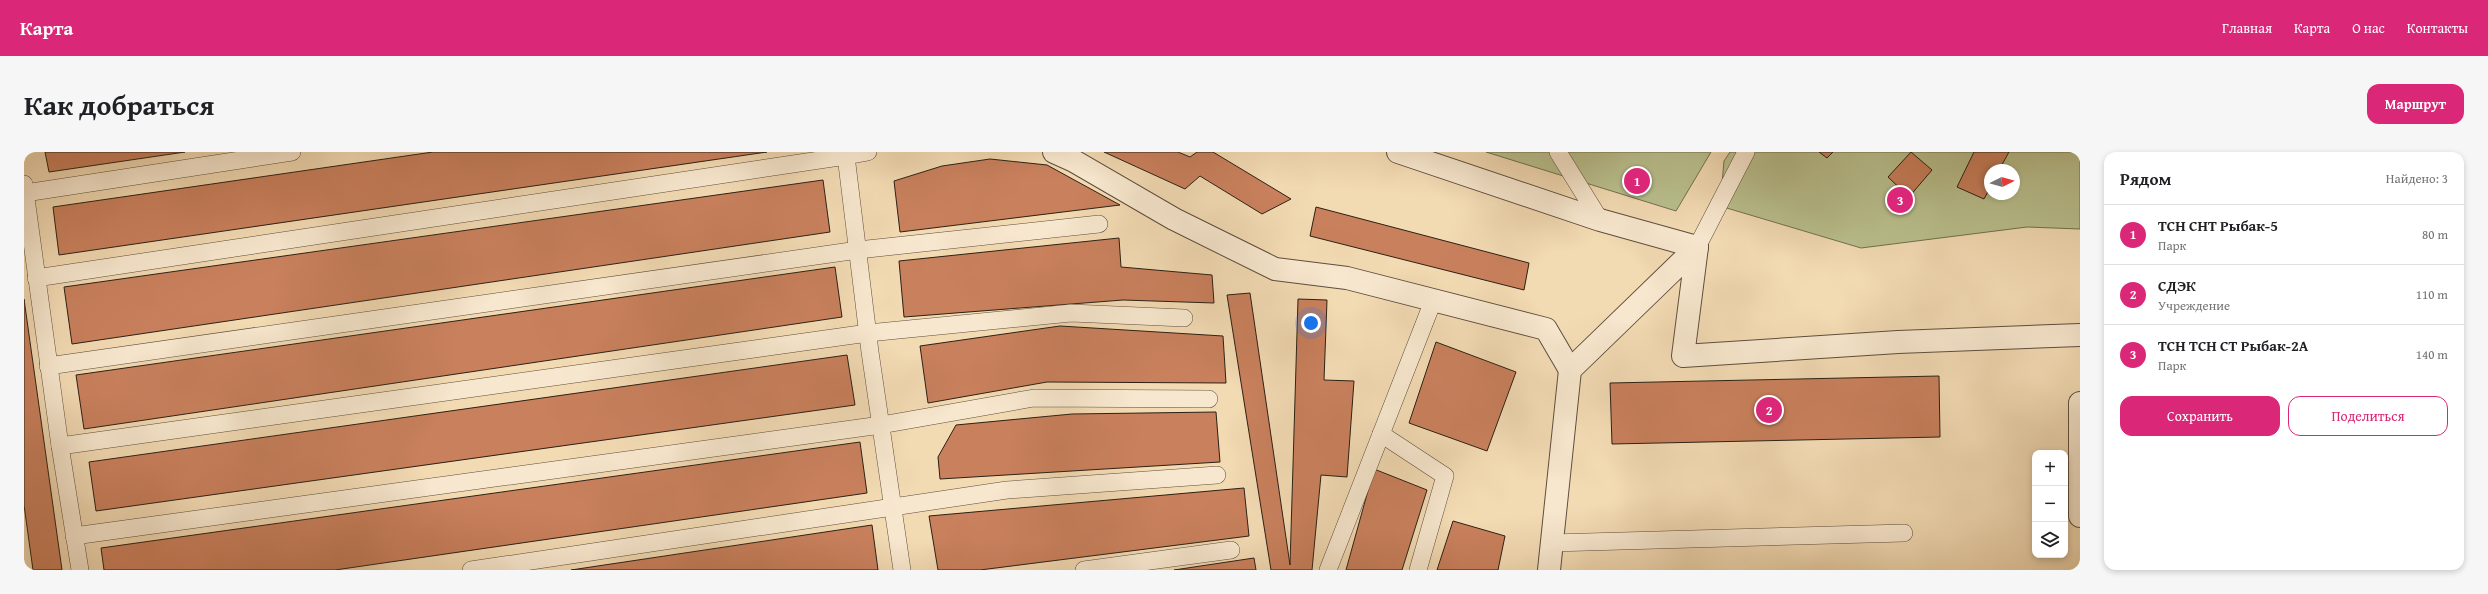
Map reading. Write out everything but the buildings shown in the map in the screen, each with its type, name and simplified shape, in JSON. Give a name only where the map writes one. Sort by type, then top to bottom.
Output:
[{"type":"street","points":[[1054,152],[1074,160],[1174,219],[1274,269],[1347,278],[1546,329],[1570,370],[1549,570]]},
{"type":"street","points":[[1398,152],[1600,220],[1697,247]]},
{"type":"street","points":[[1570,370],[1697,247]]},
{"type":"street","points":[[1697,247],[1683,356],[1898,342],[2080,335]]},
{"type":"street","points":[[2080,403],[2080,516]]},
{"type":"lane","points":[[80,570],[48,366],[25,188],[292,152]]},
{"type":"lane","points":[[36,278],[846,154],[868,152]]},
{"type":"lane","points":[[1558,152],[1600,220]]},
{"type":"lane","points":[[1697,247],[1746,152]]},
{"type":"lane","points":[[846,154],[868,333],[902,570]]},
{"type":"lane","points":[[48,366],[858,250],[1099,224]]},
{"type":"lane","points":[[1328,570],[1434,301]]},
{"type":"lane","points":[[60,446],[868,333],[1071,313],[1184,318]]},
{"type":"lane","points":[[74,536],[881,425],[1034,398],[1209,399]]},
{"type":"lane","points":[[1381,434],[1445,476],[1418,570]]},
{"type":"lane","points":[[471,570],[1007,490],[1217,475]]},
{"type":"lane","points":[[1552,543],[1904,533]]},
{"type":"lane","points":[[1084,570],[1231,550]]},
{"type":"green space","points":[[1486,152],[1711,152],[1676,211]]},
{"type":"green space","points":[[1730,152],[2080,152],[2080,229],[2027,227],[1861,248],[1720,206],[1724,161]]},
{"type":"place","name":"ТСН СНТ Рыбак-5","points":[[1637,181]]},
{"type":"place","name":"ТСН ТСН СТ Рыбак-2А","points":[[1900,200]]},
{"type":"place","name":"СДЭК","points":[[1769,410]]}]
